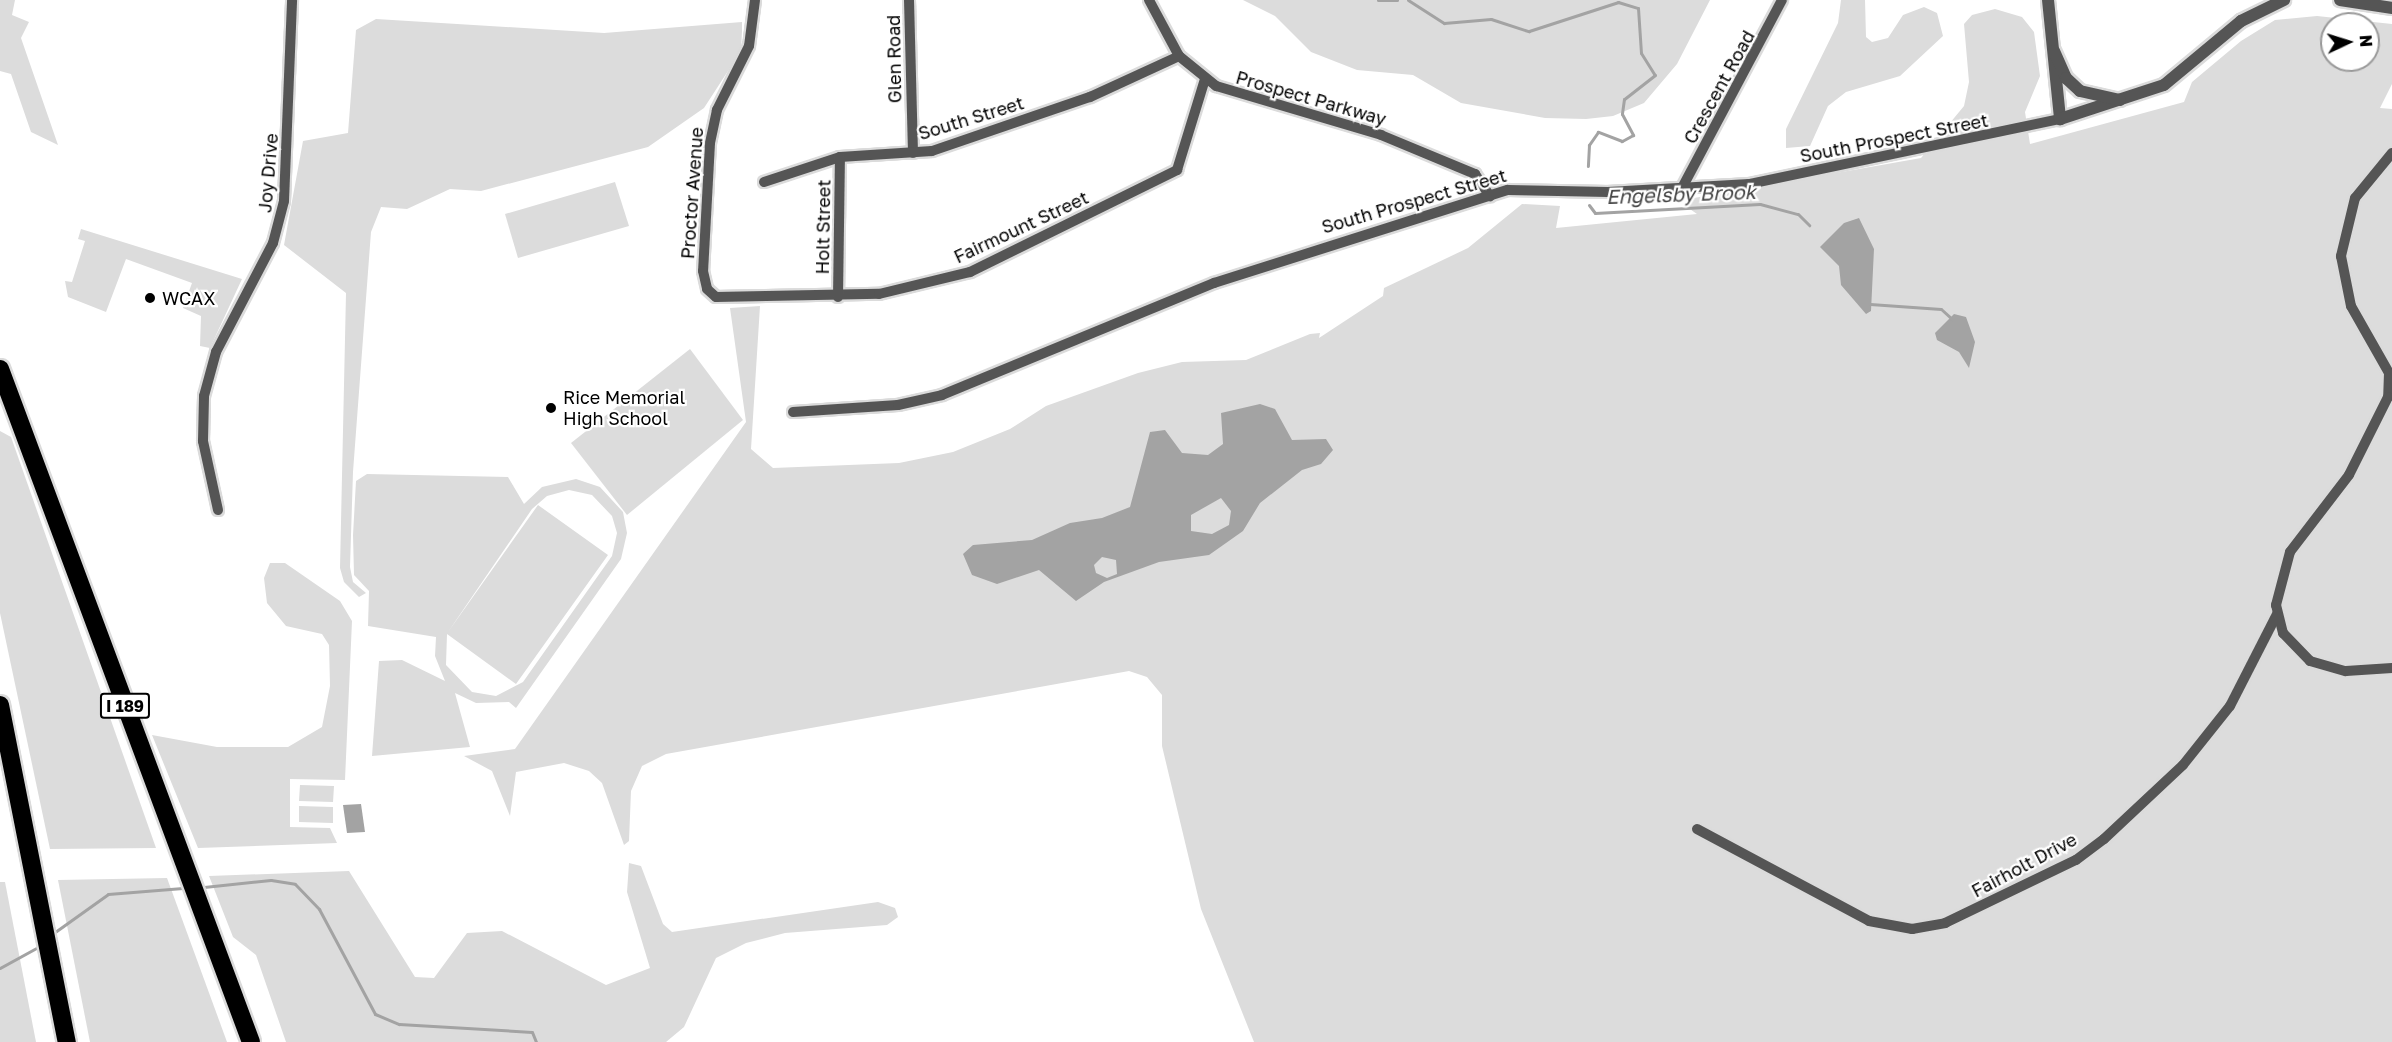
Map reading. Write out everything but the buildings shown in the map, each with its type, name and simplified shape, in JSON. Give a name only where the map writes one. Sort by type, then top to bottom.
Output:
[{"type":"highway","name":"I 189","points":[[0,369],[251,1042]]},
{"type":"highway","points":[[0,705],[67,1042]]},
{"type":"street","name":"Joy Drive","points":[[218,510],[202,441],[204,396],[216,352],[266,259],[283,210],[292,0]]},
{"type":"street","name":"Proctor Avenue","points":[[707,289],[703,271],[713,122],[749,46],[754,0]]},
{"type":"street","name":"Glen Road","points":[[909,0],[913,153]]},
{"type":"street","name":"Prospect Parkway","points":[[1149,0],[1179,56],[1205,79],[1244,98],[1390,139],[1479,176],[1490,196]]},
{"type":"street","name":"Crescent Road","points":[[1682,188],[1782,0]]},
{"type":"street","points":[[2048,0],[2060,119]]},
{"type":"street","name":"South Prospect Street","points":[[793,412],[932,398],[1214,283],[1517,189],[1682,188],[1816,172],[2060,119],[2125,101],[2164,85],[2241,21],[2284,0]]},
{"type":"street","points":[[2340,0],[2392,8]]},
{"type":"street","points":[[2052,45],[2066,78],[2080,91],[2125,101]]},
{"type":"street","name":"South Street","points":[[764,182],[840,157],[913,153],[948,146],[1090,97],[1179,56]]},
{"type":"street","name":"Fairmount Street","points":[[707,289],[732,298],[838,297],[879,294],[970,272],[1177,170],[1205,79]]},
{"type":"street","points":[[2392,153],[2355,198],[2341,246],[2344,284],[2386,366],[2388,396],[2349,475],[2290,552],[2277,587],[2277,614],[2288,642],[2319,665],[2346,671],[2392,668]]},
{"type":"street","name":"Holt Street","points":[[838,297],[840,157]]},
{"type":"street","name":"Fairholt Drive","points":[[1697,829],[1869,921],[1912,929],[1945,923],[2076,860],[2104,839],[2183,765],[2230,706],[2277,614]]},
{"type":"shaded area","points":[[0,0],[15,0],[12,15],[29,22],[21,38],[58,145],[31,132],[11,74],[0,71]]},
{"type":"shaded area","points":[[1243,0],[1710,0],[1677,64],[1644,103],[1613,116],[1586,119],[1545,118],[1461,103],[1413,75],[1357,70],[1311,52],[1275,16]]},
{"type":"shaded area","points":[[1841,0],[1865,0],[1866,37],[1872,42],[1888,38],[1903,15],[1924,7],[1937,13],[1943,36],[1900,76],[1846,92],[1828,106],[1810,146],[1786,148],[1786,129],[1838,23]]},
{"type":"shaded area","points":[[1995,9],[2022,17],[2034,32],[2040,76],[2025,112],[2030,144],[2184,102],[2192,82],[2241,41],[2275,20],[2320,16],[2320,72],[2380,72],[2380,23],[2392,24],[2392,84],[2380,108],[2392,109],[2392,1042],[1254,1042],[1201,909],[1162,746],[1162,695],[1147,677],[1129,671],[666,754],[642,766],[631,791],[629,841],[624,845],[602,783],[589,771],[564,763],[516,772],[510,816],[492,771],[464,756],[515,749],[746,422],[730,308],[760,306],[751,449],[773,468],[899,463],[953,452],[1010,429],[1046,406],[1138,373],[1182,362],[1246,360],[1310,334],[1320,333],[1319,338],[1383,296],[1384,288],[1468,248],[1522,204],[1560,206],[1556,228],[1697,214],[1687,207],[1694,198],[1921,158],[1964,106],[1969,82],[1964,24],[1972,15]]},
{"type":"shaded area","points":[[376,19],[604,33],[742,22],[742,31],[741,51],[704,108],[648,147],[481,191],[450,189],[407,209],[381,207],[371,232],[353,472],[350,567],[353,582],[366,593],[359,597],[344,582],[340,568],[346,293],[284,245],[303,141],[348,133],[356,30]]},
{"type":"shaded area","points":[[615,182],[629,226],[518,258],[505,214]]},
{"type":"shaded area","points":[[1859,218],[1874,249],[1871,311],[1866,314],[1841,285],[1839,266],[1820,247],[1844,223]]},
{"type":"shaded area","points":[[81,229],[242,279],[210,348],[200,346],[201,316],[183,308],[192,283],[126,259],[106,312],[68,297],[65,281],[72,282],[85,241],[78,239]]},
{"type":"shaded area","points":[[1954,314],[1966,317],[1975,342],[1969,368],[1959,352],[1937,340],[1935,333]]},
{"type":"shaded area","points":[[690,349],[743,420],[627,515],[571,443]]},
{"type":"shaded area","points":[[1260,404],[1275,409],[1292,440],[1326,439],[1333,450],[1321,464],[1302,470],[1260,503],[1243,531],[1209,555],[1159,562],[1104,582],[1076,601],[1039,570],[997,584],[972,575],[963,554],[973,545],[1032,540],[1070,523],[1102,518],[1130,507],[1150,432],[1165,430],[1182,453],[1208,455],[1223,444],[1221,413]],"holes":[[[1221,498],[1231,511],[1229,525],[1212,534],[1191,531],[1191,515]],[[1102,557],[1116,560],[1117,574],[1107,578],[1096,573],[1094,565]]]},
{"type":"shaded area","points":[[0,431],[11,437],[156,848],[50,849],[0,613]]},
{"type":"shaded area","points":[[367,474],[508,477],[524,504],[542,487],[576,479],[600,487],[623,512],[627,533],[621,559],[516,708],[509,702],[476,703],[455,693],[470,747],[372,756],[379,661],[402,660],[445,681],[435,656],[436,637],[368,626],[369,591],[354,575],[353,535],[356,481]],"holes":[[[569,490],[592,495],[612,516],[617,533],[612,556],[523,682],[496,696],[472,692],[446,665],[447,634],[516,684],[608,555],[538,505],[448,632],[532,509],[547,496]]]},
{"type":"shaded area","points":[[270,563],[285,563],[340,601],[352,621],[345,780],[290,779],[290,827],[330,828],[337,843],[198,848],[152,735],[217,747],[288,747],[322,727],[330,686],[329,645],[322,634],[286,626],[267,603],[264,578]]},
{"type":"shaded area","points":[[300,785],[334,786],[333,802],[299,801]]},
{"type":"shaded area","points":[[361,804],[365,832],[347,833],[343,805]]},
{"type":"shaded area","points":[[299,806],[333,807],[333,823],[299,822]]},
{"type":"shaded area","points":[[629,863],[641,866],[663,924],[672,932],[878,902],[895,908],[898,917],[887,925],[785,933],[746,943],[716,958],[684,1027],[666,1042],[286,1042],[256,955],[233,937],[209,876],[349,871],[415,977],[434,978],[467,933],[502,931],[606,985],[650,968],[627,892]]},
{"type":"shaded area","points":[[167,878],[227,1042],[90,1042],[58,880]]},
{"type":"shaded area","points":[[0,882],[5,882],[36,1042],[0,1042]]},
{"type":"waterway","name":"Engelsby Brook","points":[[1378,0],[1397,0]]},
{"type":"waterway","name":"Engelsby Brook","points":[[1408,0],[1444,23],[1491,19],[1529,31],[1618,2],[1638,8],[1641,53],[1655,75],[1624,99],[1622,114],[1633,135],[1622,141],[1598,132],[1589,145],[1588,166]]},
{"type":"waterway","name":"Engelsby Brook","points":[[1589,205],[1595,213],[1760,204],[1798,214],[1809,225]]},
{"type":"waterway","points":[[1870,304],[1941,309],[1952,319]]},
{"type":"waterway","points":[[204,887],[271,880],[295,884],[319,909],[375,1014],[399,1024],[532,1032],[536,1042]]},
{"type":"waterway","points":[[55,932],[108,894],[183,888]]},
{"type":"waterway","points":[[0,968],[38,947]]},
{"type":"place","name":"WCAX","points":[[150,298]]},
{"type":"place","name":"Rice Memorial High School","points":[[551,408]]}]
